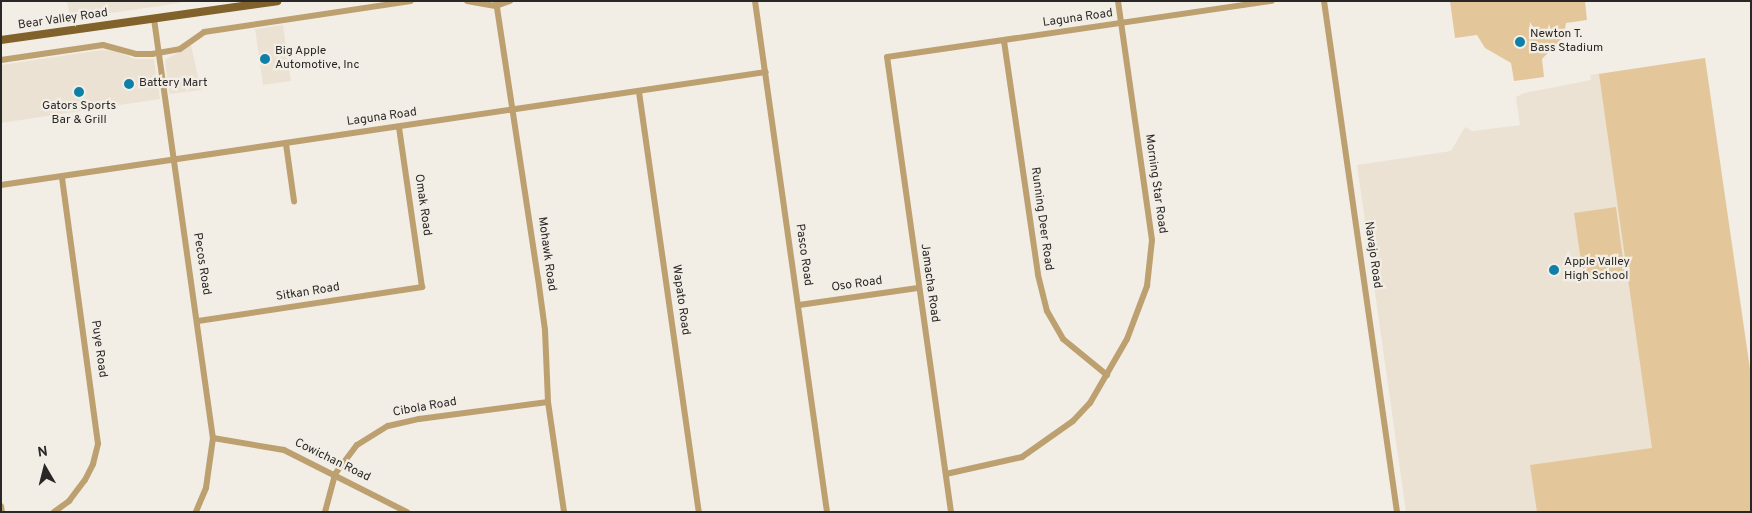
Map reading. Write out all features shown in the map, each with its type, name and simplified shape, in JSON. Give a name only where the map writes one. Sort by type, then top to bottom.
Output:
[{"type":"main road","name":"Bear Valley Road","points":[[1,40],[277,1]]},
{"type":"street","points":[[1,60],[104,45],[136,54],[159,53],[180,49],[204,32],[411,1]]},
{"type":"street","points":[[467,1],[496,4],[510,1]]},
{"type":"street","name":"Pasco Road","points":[[755,1],[827,512]]},
{"type":"street","name":"Morning Star Road","points":[[946,474],[1022,457],[1073,422],[1090,404],[1128,339],[1147,286],[1152,240],[1118,1]]},
{"type":"street","name":"Laguna Road","points":[[887,57],[1272,1]]},
{"type":"street","name":"Navajo Road","points":[[1324,1],[1397,512]]},
{"type":"street","name":"Mohawk Road","points":[[496,4],[545,330],[548,402],[564,512]]},
{"type":"street","name":"Pecos Road","points":[[154,19],[213,438],[206,488],[196,512]]},
{"type":"street","name":"Running Deer Road","points":[[1004,41],[1038,275],[1047,311],[1062,338],[1107,375]]},
{"type":"street","name":"Jamacha Road","points":[[887,57],[951,512]]},
{"type":"street","name":"Laguna Road","points":[[1,185],[766,72]]},
{"type":"street","name":"Wapato Road","points":[[640,92],[699,512]]},
{"type":"street","name":"Omak Road","points":[[400,127],[422,287]]},
{"type":"street","points":[[286,144],[294,201]]},
{"type":"street","name":"Puye Road","points":[[54,512],[69,500],[85,480],[93,464],[98,444],[62,176]]},
{"type":"street","name":"Sitkan Road","points":[[198,321],[422,287]]},
{"type":"street","name":"Oso Road","points":[[799,305],[918,288]]},
{"type":"street","name":"Cibola Road","points":[[325,512],[335,474],[357,445],[388,426],[420,418],[548,402]]},
{"type":"street","name":"Cowichan Road","points":[[213,438],[284,450],[335,474],[407,512]]},
{"type":"street","points":[[1,506],[2,512]]},
{"type":"shaded area","points":[[67,1],[180,1],[180,3],[70,19]]},
{"type":"shaded area","name":"Newton T. Bass Stadium","points":[[1450,1],[1585,1],[1587,20],[1566,23],[1564,36],[1542,59],[1544,77],[1514,81],[1511,63],[1485,48],[1477,35],[1455,38]]},
{"type":"shaded area","points":[[283,25],[291,81],[263,85],[255,29]]},
{"type":"shaded area","points":[[191,45],[201,90],[169,94],[165,60]]},
{"type":"shaded area","points":[[101,50],[115,51],[135,59],[154,59],[160,99],[1,123],[1,65]]},
{"type":"shaded area","name":"Apple Valley High School","points":[[1705,58],[1751,374],[1751,512],[1406,512],[1357,165],[1451,151],[1465,127],[1472,131],[1520,125],[1516,97],[1524,93],[1591,80],[1590,75]]},
{"type":"shaded area","points":[[1705,58],[1751,377],[1751,511],[1537,512],[1530,465],[1652,448],[1599,74]]},
{"type":"shaded area","points":[[1616,207],[1625,275],[1584,281],[1574,213]]},
{"type":"place","name":"Newton T. Bass Stadium","points":[[1520,42]]},
{"type":"place","name":"Big Apple Automotive, Inc","points":[[265,59]]},
{"type":"place","name":"Battery Mart","points":[[129,84]]},
{"type":"place","name":"Gators Sports Bar & Grill","points":[[79,92]]},
{"type":"place","name":"Apple Valley High School","points":[[1554,270]]}]
